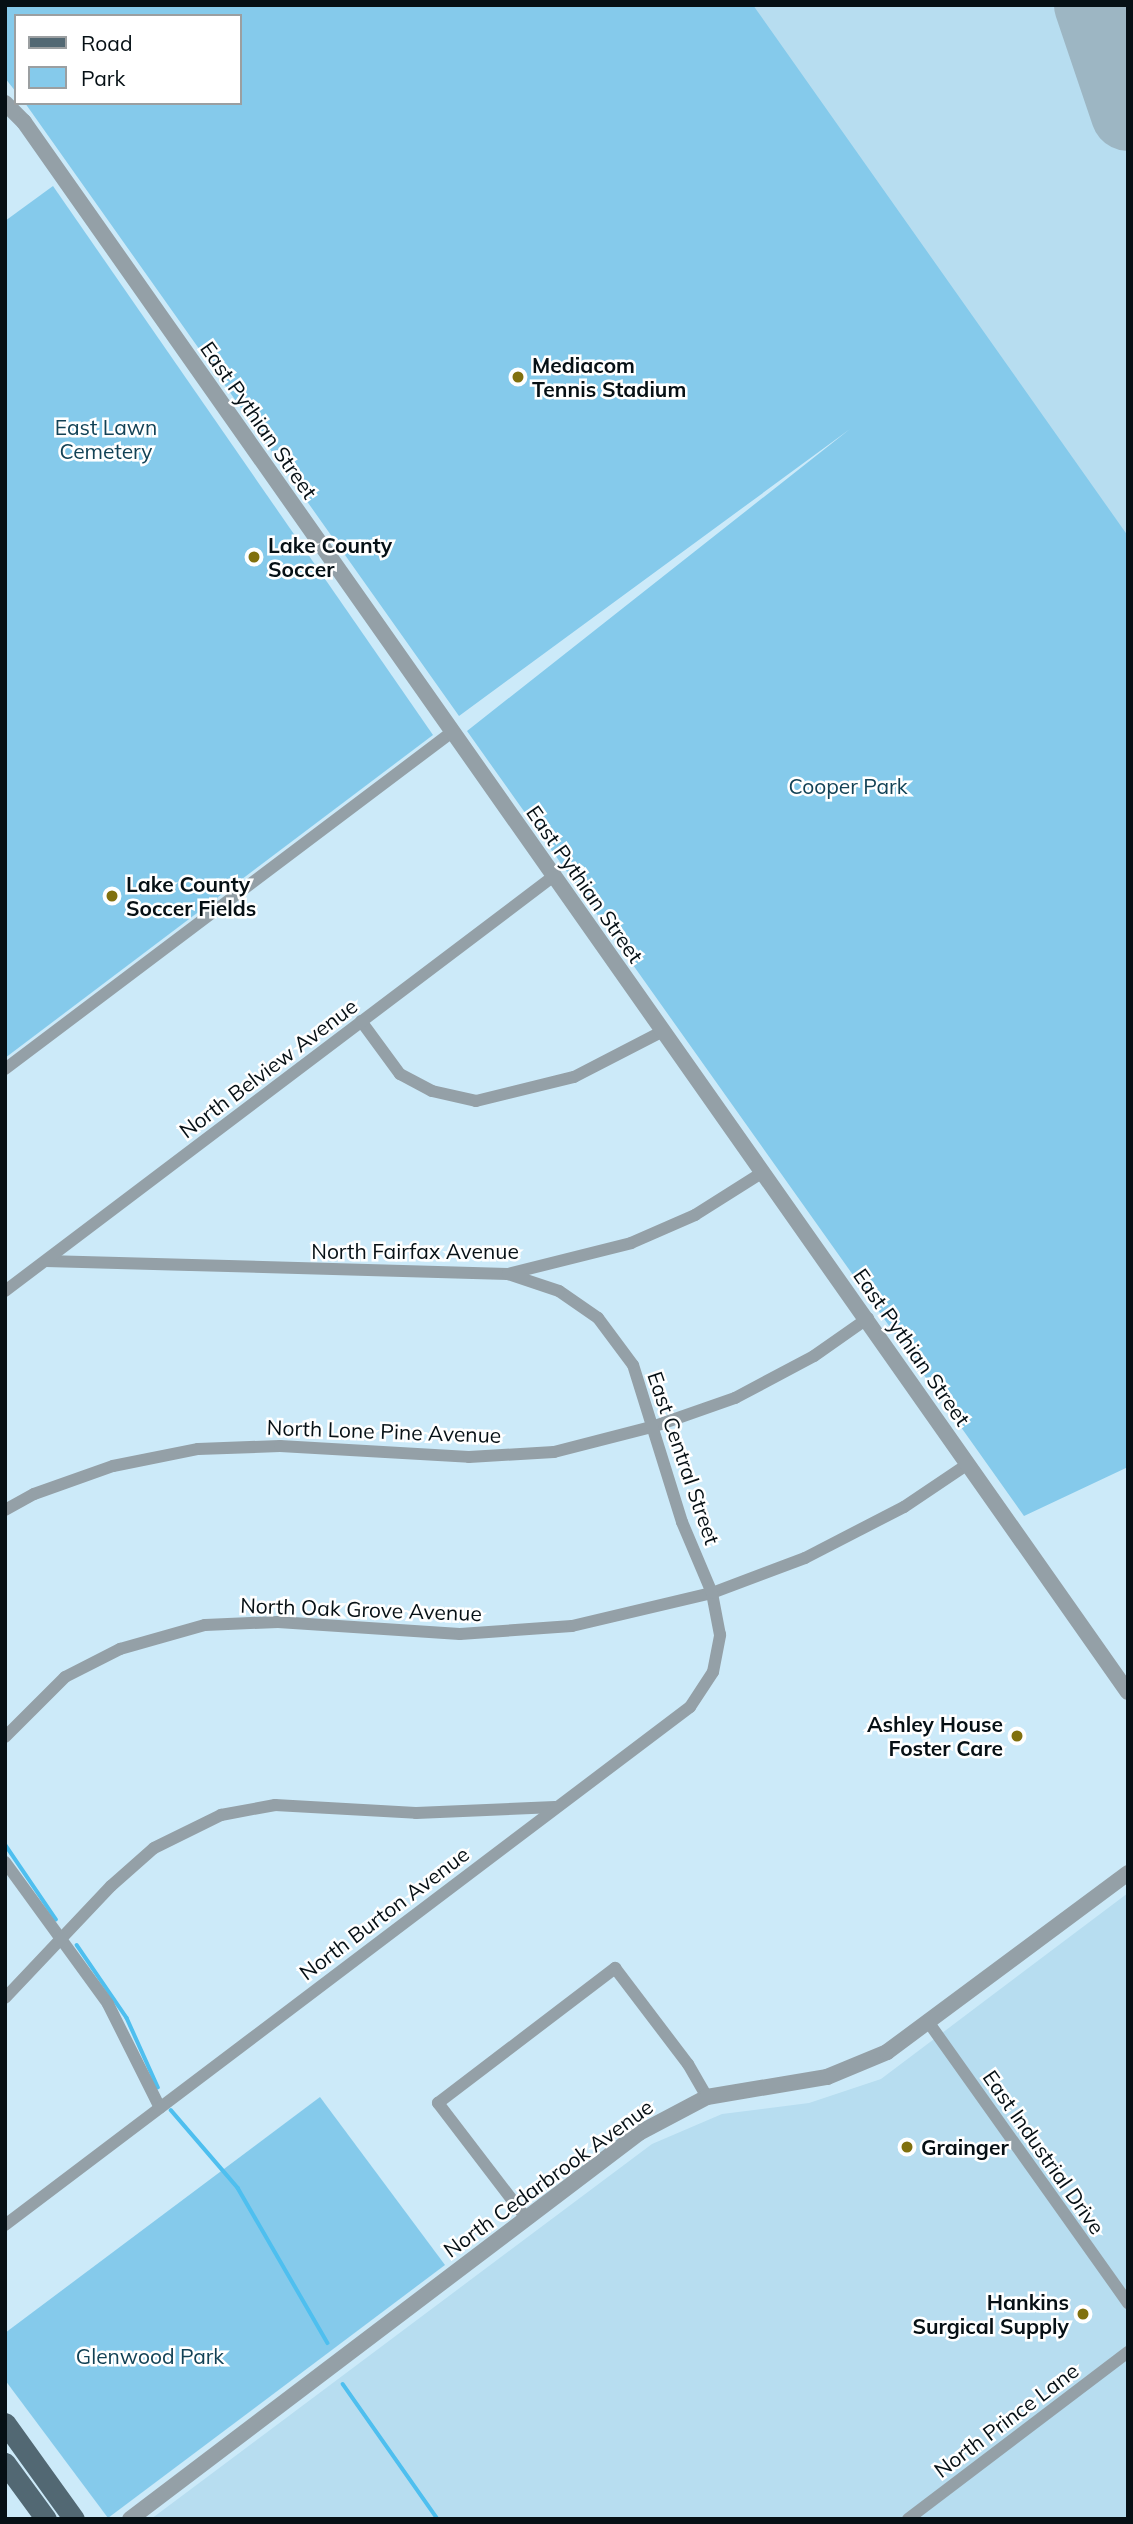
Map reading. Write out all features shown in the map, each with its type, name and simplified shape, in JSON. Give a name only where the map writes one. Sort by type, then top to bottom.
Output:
[{"type":"main road","points":[[5,2423],[74,2519]]},
{"type":"main road","points":[[5,2462],[46,2519]]},
{"type":"street","name":"East Pythian Street","points":[[5,103],[31,132],[868,1318],[1128,1692]]},
{"type":"street","points":[[5,1069],[452,732]]},
{"type":"street","name":"North Belview Avenue","points":[[5,1291],[554,876]]},
{"type":"street","points":[[361,1021],[400,1074],[432,1091],[476,1101],[574,1077],[663,1031]]},
{"type":"street","name":"North Fairfax Avenue","points":[[46,1261],[508,1274],[554,1265],[631,1243],[695,1215],[763,1172]]},
{"type":"street","points":[[554,1265],[559,1291]]},
{"type":"street","name":"East Central Street","points":[[508,1274],[559,1291],[598,1318],[633,1365],[655,1426],[682,1522],[712,1593]]},
{"type":"street","name":"North Lone Pine Avenue","points":[[5,1510],[34,1494],[113,1466],[198,1449],[280,1446],[468,1457],[554,1452],[655,1426],[735,1398],[814,1356],[868,1318]]},
{"type":"street","name":"North Oak Grove Avenue","points":[[5,1737],[65,1678],[120,1648],[205,1625],[278,1622],[460,1634],[572,1626],[712,1593],[806,1558],[904,1507],[968,1464]]},
{"type":"street","name":"North Burton Avenue","points":[[5,2225],[690,1707],[713,1672],[720,1635],[712,1593]]},
{"type":"street","points":[[5,1998],[63,1941],[111,1886],[154,1848],[221,1815],[275,1805],[416,1813],[555,1807]]},
{"type":"street","points":[[511,1810],[521,1833]]},
{"type":"street","points":[[5,1863],[108,2004],[160,2108]]},
{"type":"street","name":"North Cedarbrook Avenue","points":[[131,2519],[639,2133],[707,2097],[848,2070],[887,2052],[1128,1873]]},
{"type":"street","points":[[526,2218],[438,2102],[615,1968],[688,2064],[707,2097]]},
{"type":"street","name":"East Industrial Drive","points":[[929,2023],[1128,2303]]},
{"type":"street","name":"North Prince Lane","points":[[908,2519],[1128,2352]]},
{"type":"shaded area","points":[[751,5],[1128,5],[1128,537]]},
{"type":"shaded area","points":[[1128,1893],[1128,2519],[151,2519],[652,2144],[722,2114],[809,2103],[881,2079]]},
{"type":"green space","name":"Cooper Park","points":[[5,5],[753,5],[1128,536],[1128,1467],[1024,1516],[467,731],[850,429],[459,716],[26,105],[242,105],[242,14],[14,14],[14,89],[5,78]]},
{"type":"green space","name":"Lake County Soccer Fields","points":[[53,186],[433,735],[5,1058],[5,221]]},
{"type":"green space","name":"Glenwood Park","points":[[320,2097],[445,2265],[108,2518],[5,2380],[5,2333]]},
{"type":"waterway","points":[[5,1844],[56,1919]]},
{"type":"waterway","points":[[77,1945],[127,2018],[158,2087]]},
{"type":"waterway","points":[[171,2110],[238,2188],[328,2343]]},
{"type":"waterway","points":[[343,2384],[438,2519]]},
{"type":"runway","points":[[1091,5],[1128,114]]},
{"type":"place","name":"Mediacom Tennis Stadium","points":[[518,377]]},
{"type":"place","name":"Lake County Soccer","points":[[254,557]]},
{"type":"place","name":"Lake County Soccer Fields","points":[[112,896]]},
{"type":"place","name":"Ashley House Foster Care","points":[[1017,1736]]},
{"type":"place","name":"Grainger","points":[[907,2147]]},
{"type":"place","name":"Hankins Surgical Supply","points":[[1083,2314]]},
{"type":"park label","name":"East Lawn Cemetery","points":[[106,439]]}]
